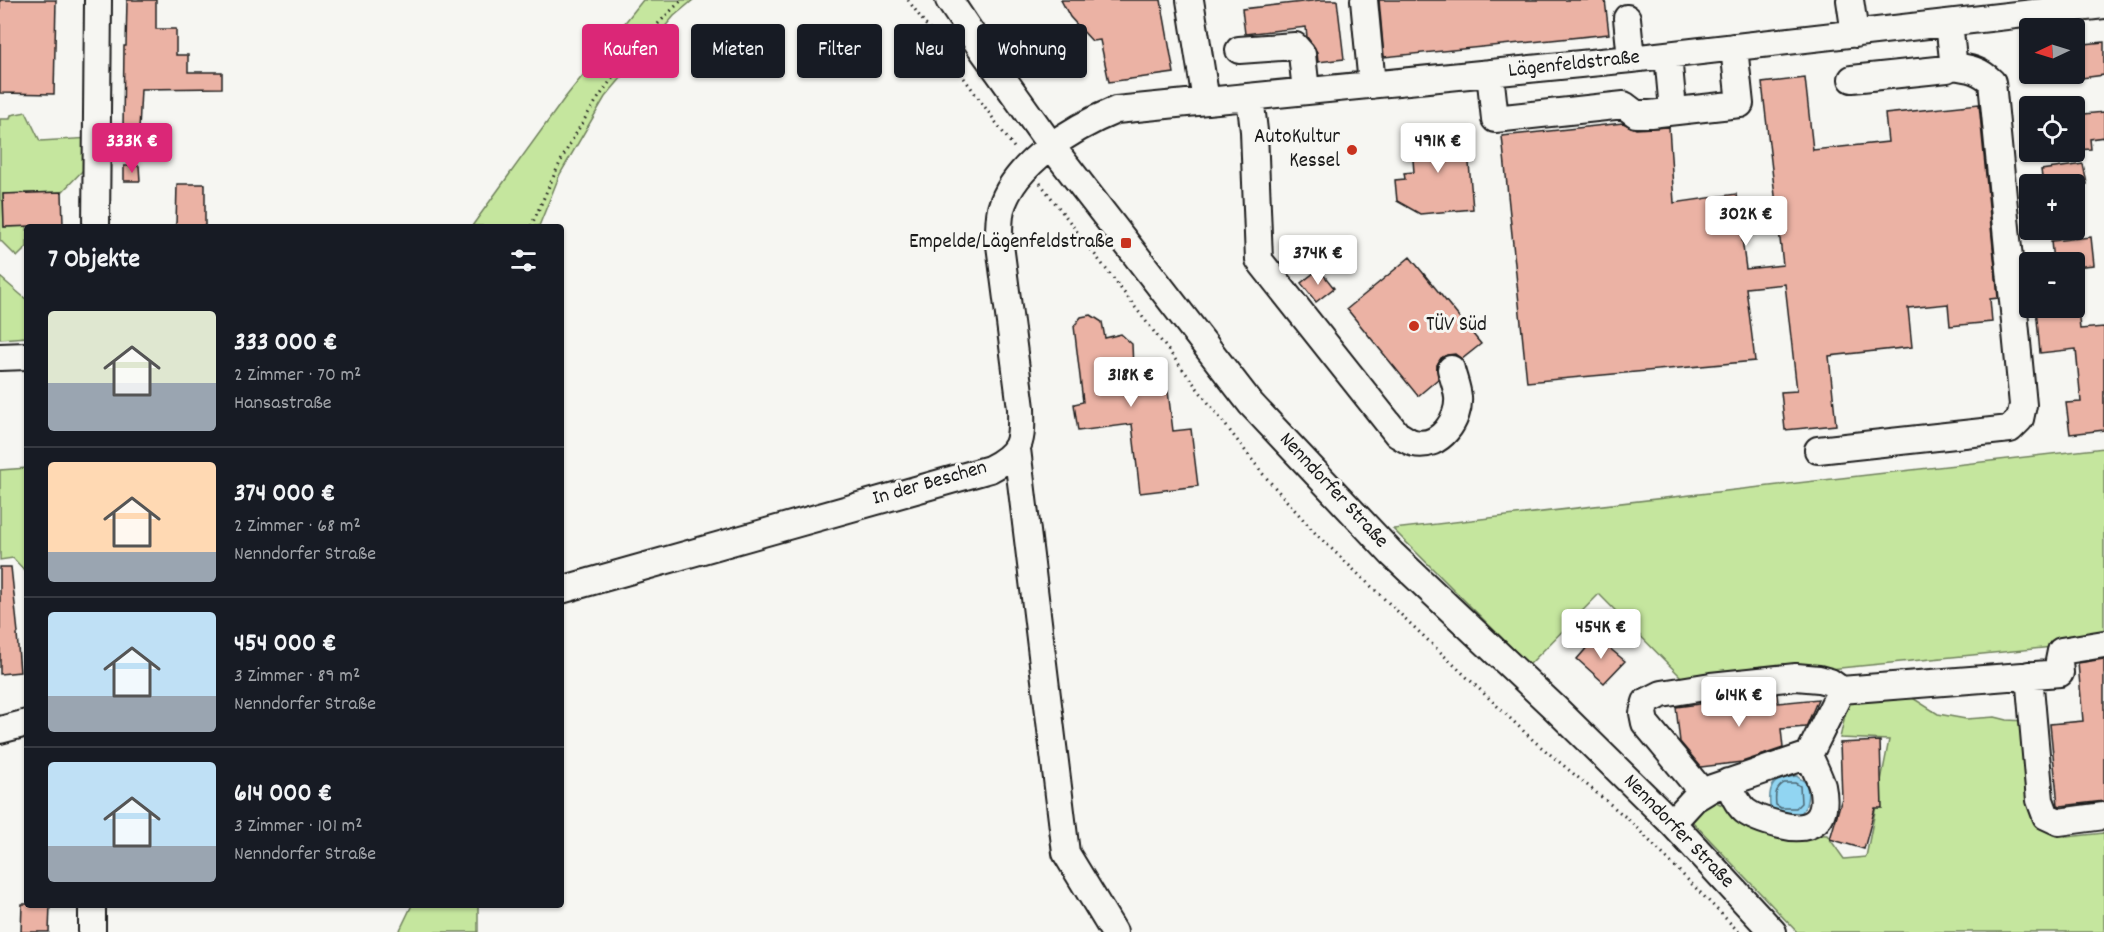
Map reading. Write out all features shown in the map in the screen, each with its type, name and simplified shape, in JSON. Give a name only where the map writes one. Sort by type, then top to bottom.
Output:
[{"type":"street","points":[[96,224],[98,0]]},
{"type":"street","name":"Nenndorfer Straße","points":[[949,0],[1052,147],[1251,404],[1392,554],[1547,700],[1672,823],[1773,932]]},
{"type":"street","points":[[1190,0],[1206,101]]},
{"type":"street","points":[[1364,0],[1371,85]]},
{"type":"street","points":[[1850,0],[1855,34]]},
{"type":"street","name":"Lägenfeldstraße","points":[[1052,147],[1068,133],[1116,110],[1631,59],[2104,5]]},
{"type":"street","points":[[1628,18],[1631,59]]},
{"type":"street","points":[[1949,22],[1952,66]]},
{"type":"street","points":[[1239,50],[1295,46],[1302,54],[1306,91]]},
{"type":"street","points":[[1490,73],[1495,119],[1624,105],[1636,114],[1740,104],[1734,47]]},
{"type":"street","points":[[1668,55],[1674,110]]},
{"type":"street","points":[[1818,450],[2010,429],[2020,420],[2023,405],[1992,82],[1984,74],[1972,68],[1952,66],[1947,69],[1852,79]]},
{"type":"street","points":[[1250,97],[1254,131],[1259,260],[1397,434],[1414,443],[1427,443],[1449,430],[1458,399],[1451,369]]},
{"type":"street","points":[[1052,147],[1017,177],[1006,195],[1001,211],[999,237],[1021,408],[1022,433],[1017,449],[1066,853],[1114,932]]},
{"type":"street","points":[[0,357],[24,356]]},
{"type":"street","name":"In der Beschen","points":[[564,589],[990,469],[1007,460],[1017,449]]},
{"type":"street","points":[[1703,793],[1645,723],[1643,713],[1646,702],[1662,694],[1796,677],[1830,682],[1841,690],[2060,673],[2061,651],[2104,644]]},
{"type":"street","points":[[2029,675],[2040,800],[2046,816],[2059,822],[2104,816]]},
{"type":"street","points":[[1672,823],[1694,799],[1712,788],[1809,755],[1841,690]]},
{"type":"street","points":[[0,730],[24,724]]},
{"type":"street","points":[[1728,782],[1734,796],[1745,811],[1766,821],[1789,827],[1808,827],[1816,822],[1821,814],[1823,800],[1821,784],[1809,755]]},
{"type":"street","points":[[92,908],[92,932]]},
{"type":"path","points":[[532,224],[565,153],[609,82],[650,30],[682,0]]},
{"type":"path","points":[[908,0],[1028,167]]},
{"type":"green space","points":[[643,0],[693,0],[667,24],[624,24]]},
{"type":"green space","points":[[582,76],[621,78],[605,97],[560,174],[540,224],[473,224]]},
{"type":"green space","points":[[26,112],[40,141],[92,138],[88,165],[62,192],[3,194],[4,227],[24,226],[24,250],[17,257],[0,240],[0,119],[10,119],[11,115]]},
{"type":"green space","points":[[0,277],[24,297],[24,337],[0,339]]},
{"type":"green space","points":[[2104,448],[2104,642],[1687,683],[1599,594],[1529,665],[1393,529]]},
{"type":"green space","points":[[24,468],[24,570],[13,558],[0,560],[0,470]]},
{"type":"green space","points":[[1851,687],[1900,690],[1938,714],[1966,719],[1995,717],[2026,721],[2036,816],[2067,837],[2104,833],[2104,932],[1797,932],[1690,819],[1712,800],[1779,833],[1827,835],[1844,859],[1866,857],[1889,740],[1840,738]]},
{"type":"green space","points":[[411,908],[478,908],[478,932],[399,932]]},
{"type":"water","points":[[1797,776],[1807,786],[1807,800],[1802,812],[1797,815],[1778,814],[1770,806],[1772,787],[1783,778]]},
{"type":"building","points":[[0,0],[56,0],[54,94],[0,93]]},
{"type":"building","points":[[127,0],[156,0],[156,29],[176,29],[176,55],[188,55],[188,72],[222,72],[222,88],[141,89],[139,130],[123,130]]},
{"type":"building","points":[[1061,0],[1161,0],[1174,73],[1109,82],[1100,40],[1092,41],[1087,36],[1087,24],[1076,24]]},
{"type":"building","points":[[1337,0],[1344,59],[1318,62],[1317,52],[1307,37],[1306,27],[1245,34],[1242,9]]},
{"type":"building","points":[[1379,0],[1605,0],[1609,34],[1384,57]]},
{"type":"building","points":[[2104,42],[2104,75],[2085,78],[2085,44]]},
{"type":"building","points":[[1805,78],[1813,150],[1888,142],[1885,114],[1979,104],[1998,298],[1990,299],[1992,322],[1950,326],[1948,304],[1908,308],[1912,347],[1829,356],[1836,425],[1785,430],[1781,392],[1797,391],[1785,284],[1746,288],[1755,361],[1527,382],[1502,136],[1623,123],[1636,129],[1669,127],[1674,203],[1736,194],[1746,269],[1783,265],[1762,83]]},
{"type":"building","points":[[2104,112],[2104,137],[2090,139],[2091,149],[2085,149],[2085,114]]},
{"type":"building","points":[[1466,129],[1473,209],[1420,214],[1397,201],[1395,180],[1405,179],[1404,173],[1414,172],[1411,135]]},
{"type":"building","points":[[2083,164],[2085,174],[2042,174],[2041,170]]},
{"type":"building","points":[[124,166],[139,166],[140,181],[124,181]]},
{"type":"building","points":[[177,184],[205,184],[205,224],[176,224]]},
{"type":"building","points":[[62,192],[63,224],[24,224],[24,226],[4,227],[3,194]]},
{"type":"building","points":[[2091,237],[2094,265],[2085,266],[2085,252],[2052,252],[2051,241],[2085,240],[2085,238]]},
{"type":"building","name":"TÜV Süd","points":[[1410,257],[1481,344],[1462,359],[1455,354],[1441,358],[1437,365],[1438,379],[1418,396],[1347,309]]},
{"type":"building","points":[[1319,269],[1334,288],[1316,302],[1301,283]]},
{"type":"building","points":[[1091,315],[1102,322],[1105,338],[1121,334],[1132,344],[1133,368],[1149,366],[1153,393],[1168,391],[1173,431],[1191,429],[1198,486],[1140,493],[1132,424],[1078,431],[1074,404],[1083,402],[1074,326],[1081,317]]},
{"type":"building","points":[[2037,318],[2079,318],[2080,329],[2104,327],[2104,430],[2070,434],[2066,403],[2081,402],[2076,349],[2040,353]]},
{"type":"building","points":[[0,567],[11,567],[20,672],[0,674]]},
{"type":"building","points":[[1596,637],[1625,661],[1604,683],[1577,659]]},
{"type":"building","points":[[2104,659],[2104,801],[2061,806],[2058,805],[2050,724],[2083,721],[2078,663]]},
{"type":"building","points":[[1777,694],[1778,703],[1818,699],[1806,727],[1781,729],[1783,748],[1742,762],[1701,767],[1680,742],[1676,707]]},
{"type":"building","points":[[1880,741],[1882,808],[1875,808],[1864,849],[1830,839],[1842,798],[1840,743]]},
{"type":"building","points":[[22,904],[24,908],[50,908],[49,932],[21,932]]},
{"type":"place","name":"AutoKultur Kessel","points":[[1352,150]]},
{"type":"place","name":"Empelde/Lägenfeldstraße","points":[[1126,243]]},
{"type":"place","name":"TÜV Süd","points":[[1414,326]]}]
